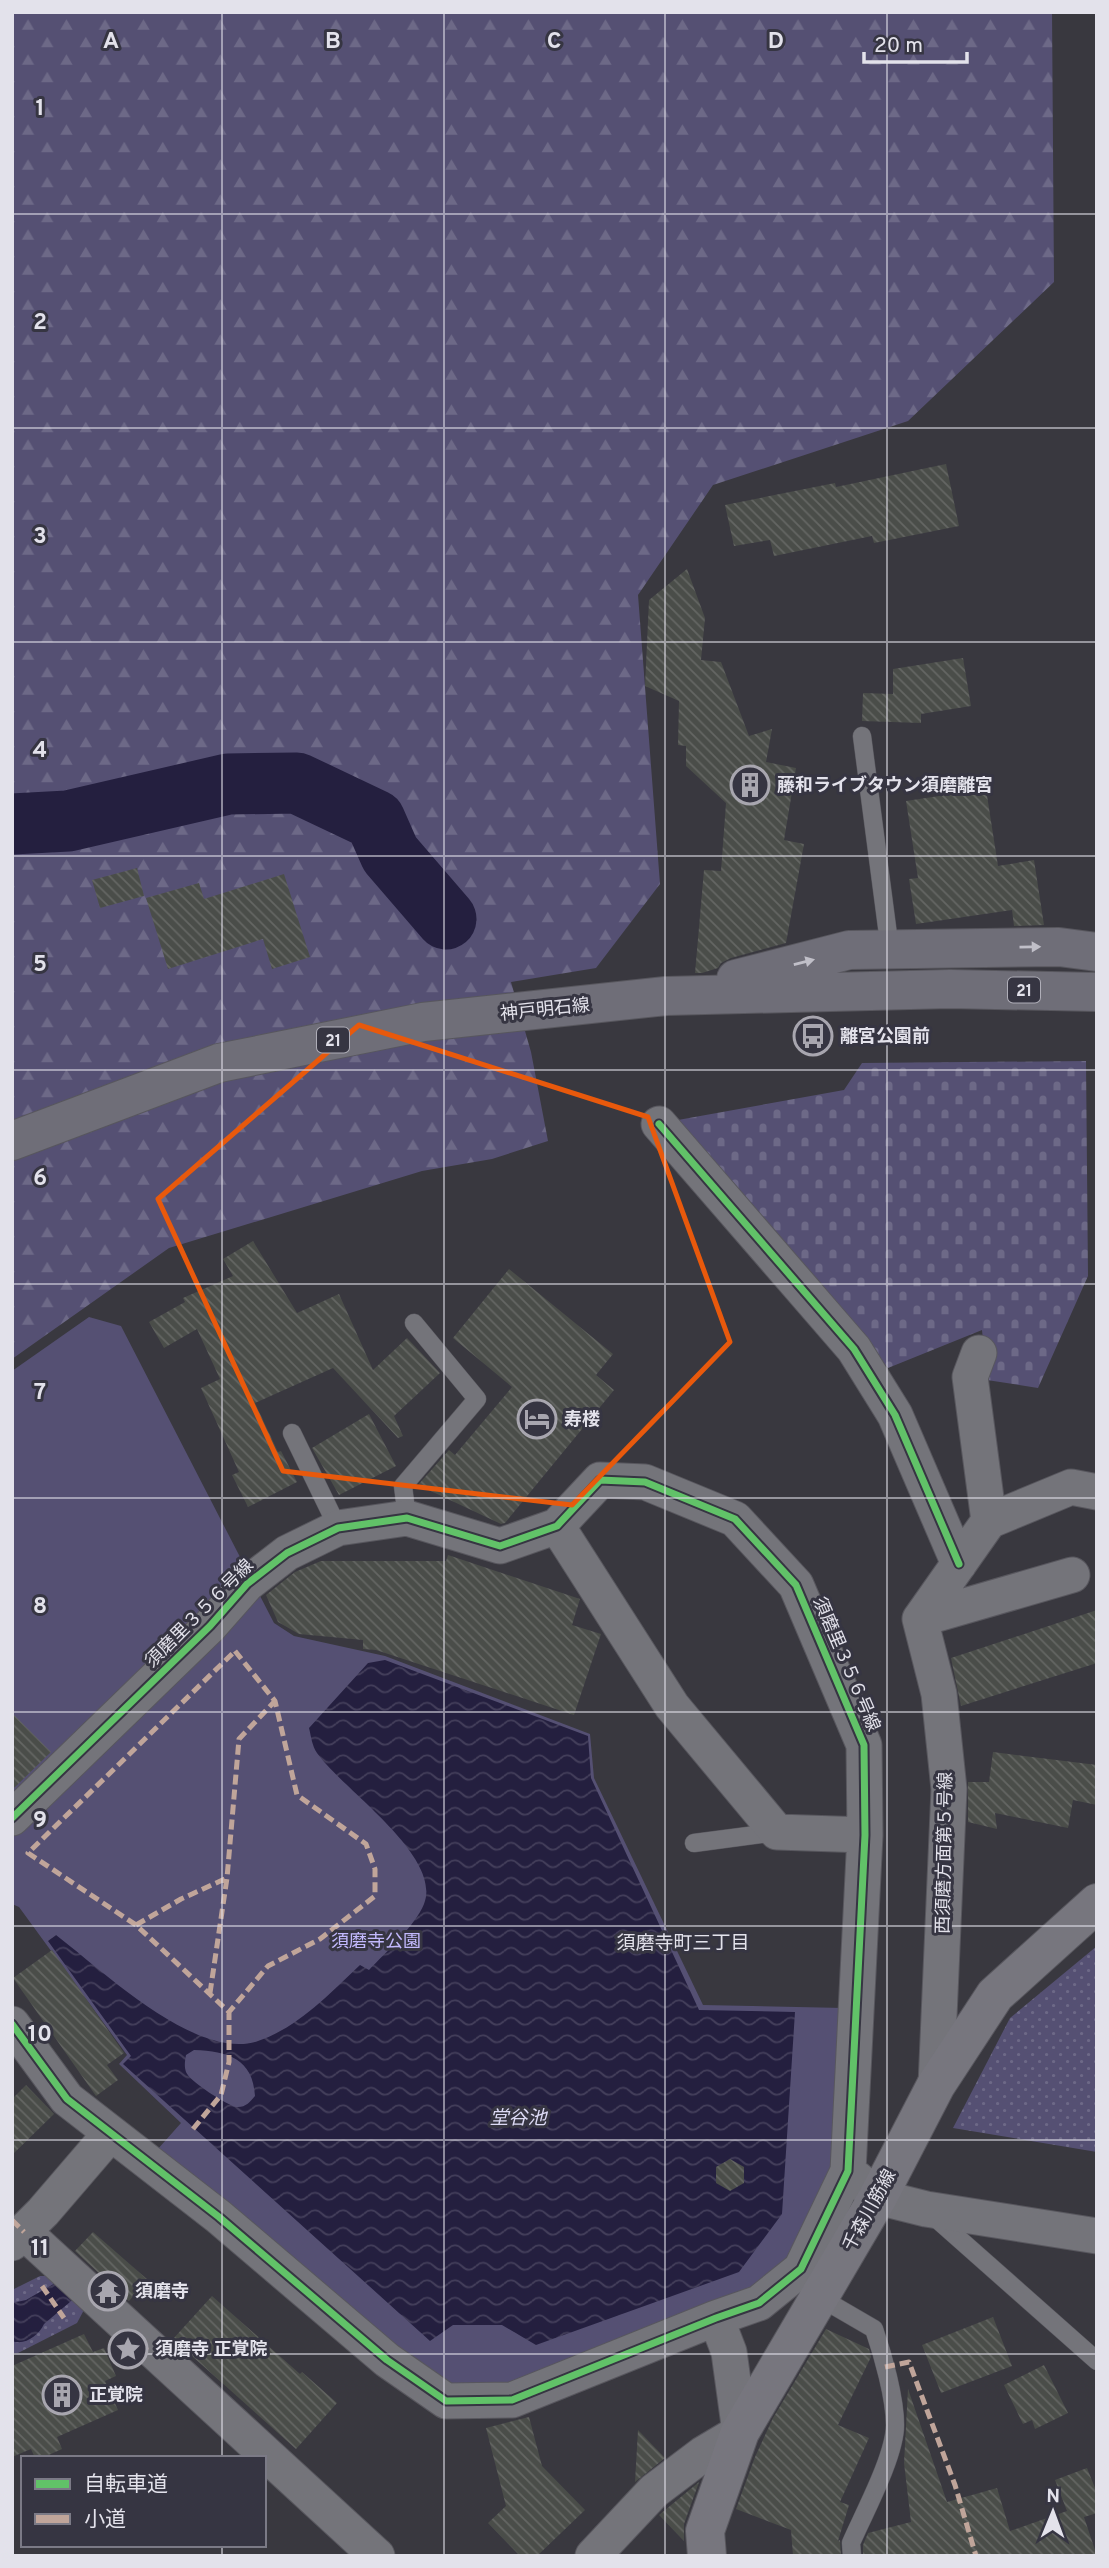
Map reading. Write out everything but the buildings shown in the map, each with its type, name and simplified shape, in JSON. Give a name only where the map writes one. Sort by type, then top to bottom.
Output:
[{"type":"main road","points":[[666,996],[849,950],[1059,947],[1097,952]]},
{"type":"main road","points":[[950,989],[1008,1007],[1097,1019]]},
{"type":"main road","name":"神戸明石線","points":[[12,1141],[219,1063],[423,1022],[666,996],[950,989],[1097,992]]},
{"type":"street","points":[[659,1124],[854,1349],[895,1415],[959,1564]]},
{"type":"street","points":[[979,1353],[970,1377],[989,1521]]},
{"type":"street","name":"須磨里３５６号線","points":[[12,1818],[209,1626],[247,1584],[287,1552],[338,1528],[407,1518],[500,1546],[557,1527],[600,1480],[645,1482],[735,1519],[796,1585],[864,1745],[864,1835],[848,2172]]},
{"type":"street","points":[[920,1619],[989,1521],[1071,1487],[1097,1492]]},
{"type":"street","points":[[557,1527],[672,1706],[777,1832],[864,1835]]},
{"type":"street","points":[[920,1619],[1072,1575]]},
{"type":"street","name":"西須磨方面第５号線","points":[[920,1619],[939,1694],[949,1789],[936,2085]]},
{"type":"street","name":"千森川筋線","points":[[706,2556],[705,2530],[740,2432],[878,2197],[936,2085],[995,1995],[1097,1903]]},
{"type":"street","points":[[12,2024],[67,2099],[239,2234],[387,2360],[446,2401],[512,2400],[760,2303],[801,2269],[848,2172],[878,2197],[926,2209],[1097,2236]]},
{"type":"street","points":[[110,2134],[18,2237],[62,2268],[377,2556]]},
{"type":"street","points":[[593,2556],[654,2491],[703,2454],[740,2432],[729,2352],[716,2318]]},
{"type":"lane","points":[[862,736],[890,950]]},
{"type":"lane","points":[[407,1518],[403,1486],[477,1399],[414,1323]]},
{"type":"lane","points":[[292,1433],[338,1528]]},
{"type":"lane","points":[[694,1843],[777,1832]]},
{"type":"lane","points":[[926,2209],[1097,2361]]},
{"type":"lane","points":[[819,2297],[874,2329],[884,2359],[895,2426],[884,2469],[851,2543],[852,2556]]},
{"type":"highlighted area","points":[[359,1025],[648,1117],[730,1342],[572,1505],[283,1471],[158,1199]]},
{"type":"green space","points":[[12,12],[1052,12],[1054,282],[908,421],[713,485],[638,595],[660,884],[596,968],[511,982],[531,1052],[548,1141],[492,1159],[422,1171],[169,1248],[12,1359]]},
{"type":"green space","points":[[1086,1061],[1088,1276],[1038,1388],[987,1380],[982,1330],[888,1368],[678,1120],[844,1090],[862,1063]]},
{"type":"green space","name":"須磨寺公園","points":[[89,1317],[121,1326],[274,1623],[294,1636],[385,1656],[590,1734],[594,1778],[703,2005],[844,2008],[830,2188],[787,2260],[747,2296],[512,2385],[447,2384],[400,2356],[157,2150],[181,2123],[119,2064],[127,2055],[19,1907],[12,1904],[12,1371]]},
{"type":"green space","points":[[1097,1946],[1097,2152],[953,2128],[1010,2018]]},
{"type":"green space","points":[[40,2276],[55,2276],[85,2308],[77,2323],[18,2353],[12,2353],[12,2290]]},
{"type":"water","name":"堂谷池","points":[[385,1660],[588,1736],[591,1778],[699,2010],[795,2012],[782,2214],[739,2272],[536,2345],[502,2325],[453,2325],[430,2341],[123,2064],[131,2056],[48,1941],[56,1935],[151,2009],[179,2026],[207,2038],[234,2044],[258,2041],[273,2035],[313,2009],[360,1965],[369,1970],[414,1921],[424,1904],[426,1885],[419,1865],[405,1845],[317,1753],[309,1728],[368,1663]],"holes":[[[194,2050],[218,2052],[244,2065],[253,2083],[255,2096],[242,2107],[236,2107],[194,2081],[185,2068],[186,2055]]]},
{"type":"water","points":[[96,2280],[44,2324],[35,2336],[27,2341],[12,2341],[12,2303],[26,2300],[57,2282]]},
{"type":"waterway","points":[[12,824],[68,821],[228,784],[297,783],[375,820],[390,854],[446,919]]},
{"type":"marked path","points":[[235,1651],[275,1701],[297,1795],[366,1844],[375,1869],[375,1896],[320,1939],[268,1966],[229,2012],[136,1925],[28,1853],[235,1651]]},
{"type":"marked path","points":[[210,1993],[227,1878],[239,1739],[275,1701]]},
{"type":"marked path","points":[[136,1925],[181,1899],[227,1878]]},
{"type":"marked path","points":[[193,2129],[221,2095],[229,2062],[229,2012]]},
{"type":"marked path","points":[[12,2220],[24,2232]]},
{"type":"marked path","points":[[42,2286],[64,2318]]},
{"type":"marked path","points":[[120,2359],[148,2347]]},
{"type":"marked path","points":[[885,2367],[909,2362],[955,2485],[976,2556]]},
{"type":"cycle path","points":[[659,1124],[854,1349],[895,1415],[959,1564]]},
{"type":"cycle path","points":[[12,1818],[210,1626],[247,1584],[287,1553],[338,1528],[407,1518],[500,1546],[557,1526],[600,1480],[645,1482],[735,1519],[796,1585],[864,1745],[865,1835],[848,2171],[801,2269],[759,2303],[512,2400],[446,2401],[387,2360],[219,2217],[67,2099],[12,2024]]},
{"type":"place","name":"藤和ライブタウン須磨離宮","points":[[750,785]]},
{"type":"place","name":"離宮公園前","points":[[813,1036]]},
{"type":"place","name":"寿楼","points":[[537,1419]]},
{"type":"place","name":"須磨寺","points":[[108,2291]]},
{"type":"place","name":"須磨寺 正覚院","points":[[128,2349]]},
{"type":"place","name":"正覚院","points":[[62,2395]]},
{"type":"district","name":"須磨寺町三丁目","points":[[683,1942]]}]
